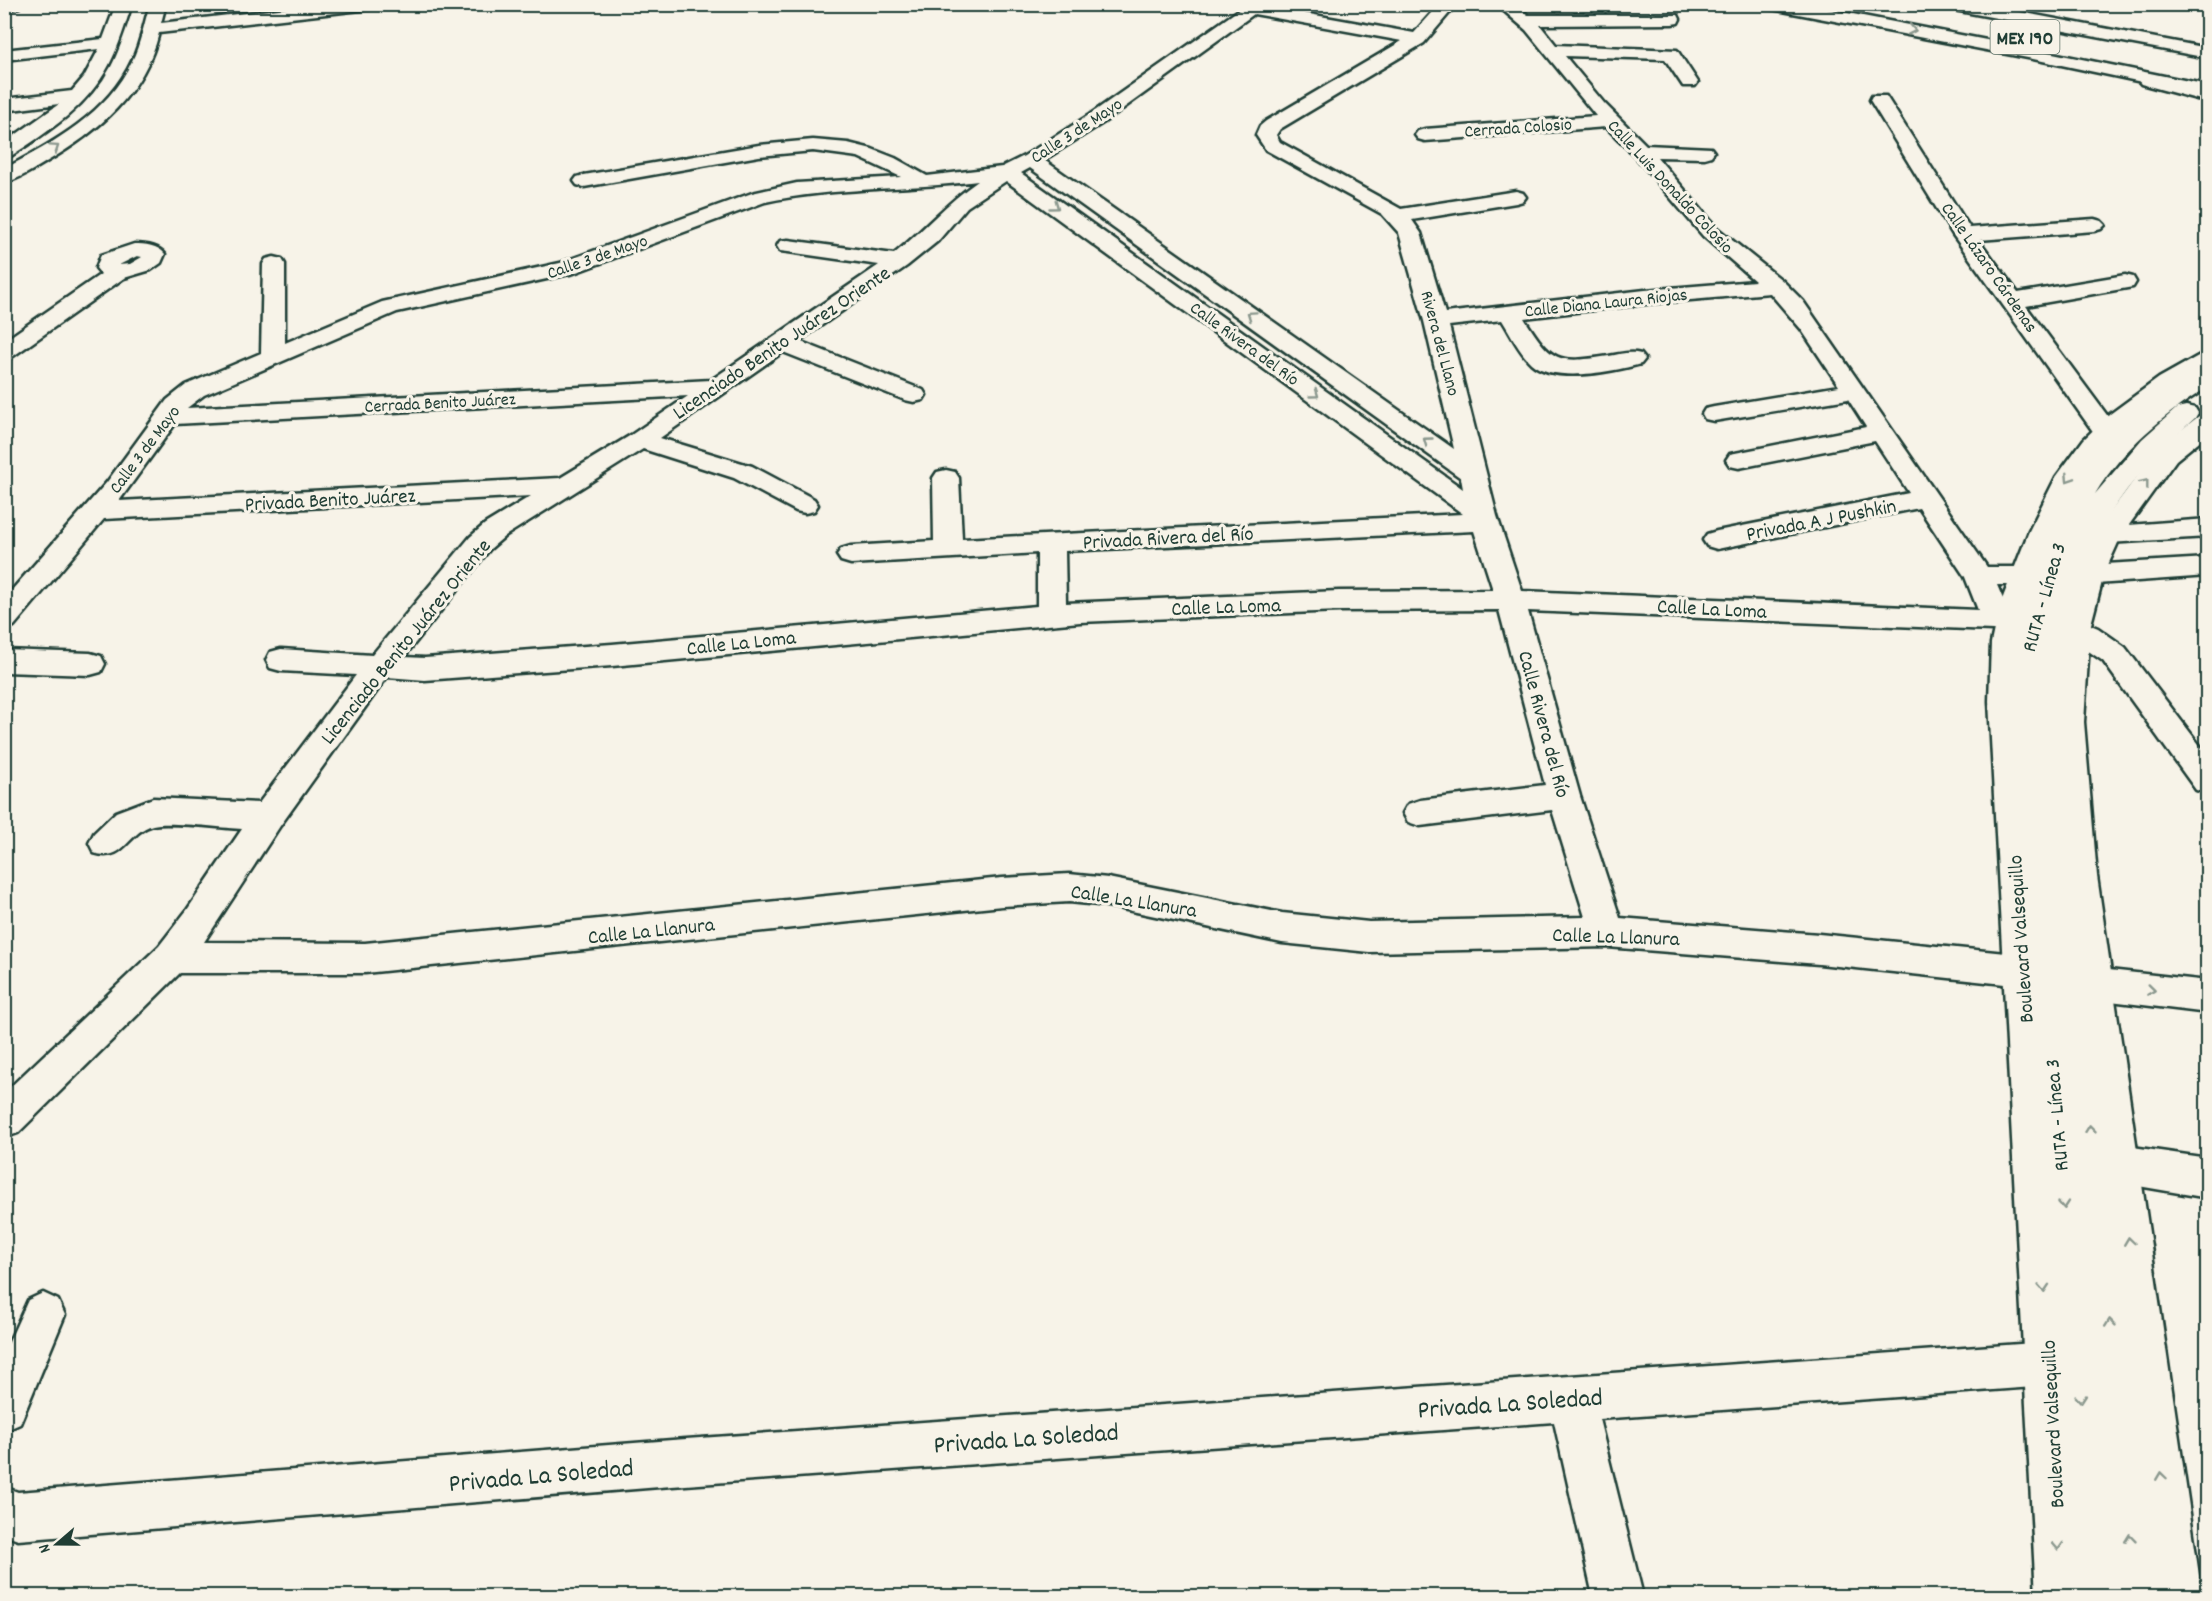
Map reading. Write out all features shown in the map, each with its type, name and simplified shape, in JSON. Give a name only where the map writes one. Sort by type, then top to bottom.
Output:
[{"type":"main road","points":[[4,5],[13,4]]},
{"type":"main road","points":[[4,152],[78,96],[100,66],[121,12],[154,16],[370,4]]},
{"type":"main road","points":[[1449,4],[1418,39],[1273,124],[1267,130],[1266,135],[1274,146],[1396,216],[1516,197]]},
{"type":"main road","name":"Calle Luis Donaldo Colosio","points":[[1504,4],[1527,20],[1584,92],[1641,151],[1710,232],[1775,286],[1810,325],[1979,576],[2034,624]]},
{"type":"main road","points":[[1772,4],[1887,25],[2208,91]]},
{"type":"main road","name":"MEX 190","points":[[1842,4],[2026,37],[2208,75]]},
{"type":"main road","name":"MEX 190","points":[[1949,4],[2208,53]]},
{"type":"main road","points":[[2011,4],[2208,42]]},
{"type":"main road","points":[[1255,7],[1418,39]]},
{"type":"main road","name":"Calle 3 de Mayo","points":[[4,619],[97,511],[181,400],[195,390],[390,307],[566,268],[759,197],[797,189],[924,182],[1007,172],[1031,160],[1096,119],[1255,7]]},
{"type":"main road","points":[[4,177],[53,149],[108,107],[137,70],[154,16]]},
{"type":"main road","points":[[1527,20],[1672,19]]},
{"type":"main road","points":[[4,55],[109,43]]},
{"type":"main road","points":[[1551,50],[1671,54],[1689,82]]},
{"type":"main road","points":[[2119,72],[2208,97]]},
{"type":"main road","points":[[4,105],[78,96]]},
{"type":"main road","name":"Calle Lázaro Cárdenas","points":[[1879,100],[1964,236],[2106,432]]},
{"type":"main road","name":"Cerrada Colosio","points":[[1425,135],[1611,120]]},
{"type":"main road","points":[[584,181],[663,165],[794,146],[836,147],[865,153],[891,163],[924,182]]},
{"type":"main road","points":[[1641,151],[1704,152]]},
{"type":"main road","name":"Calle Rivera del Río","points":[[1031,160],[1474,475],[1484,519],[1511,600],[1564,796],[1607,932]]},
{"type":"main road","name":"Calle Rivera del Río","points":[[1007,172],[1258,352],[1484,519]]},
{"type":"main road","name":"Licenciado Benito Juárez Oriente","points":[[4,1120],[172,957],[200,920],[268,817],[378,668],[480,543],[495,530],[640,440],[899,261],[930,236],[972,192],[1007,172]]},
{"type":"main road","name":"Rivera del Llano","points":[[1396,216],[1410,233],[1436,321],[1474,475]]},
{"type":"main road","points":[[1964,236],[2094,225]]},
{"type":"main road","points":[[1106,243],[1133,233]]},
{"type":"main road","points":[[788,246],[899,261]]},
{"type":"main road","points":[[273,357],[274,264]]},
{"type":"main road","points":[[4,336],[112,268],[4,352]]},
{"type":"main road","points":[[2013,302],[2125,282]]},
{"type":"main road","name":"Calle Diana Laura Riojas","points":[[1436,321],[1645,297],[1775,286]]},
{"type":"main road","points":[[1509,313],[1538,356],[1549,365],[1564,367],[1633,359]]},
{"type":"main road","points":[[1258,352],[1288,341]]},
{"type":"main road","points":[[780,342],[914,395]]},
{"type":"main road","points":[[2058,575],[2053,505],[2069,477],[2106,432],[2155,391],[2208,360]]},
{"type":"main road","name":"RUTA - Línea 3","points":[[2058,575],[2055,547],[2074,502],[2105,459],[2130,432],[2208,376]]},
{"type":"main road","name":"Cerrada Benito Juárez","points":[[167,417],[714,387]]},
{"type":"main road","points":[[1714,414],[1854,391]]},
{"type":"main road","points":[[2136,1596],[2048,735],[2048,684],[2034,624],[2058,575],[2103,501],[2151,444],[2208,395]]},
{"type":"main road","points":[[2058,575],[2108,534],[2167,454],[2208,421]]},
{"type":"main road","points":[[1740,460],[1881,432]]},
{"type":"main road","points":[[640,440],[743,472],[805,505]]},
{"type":"main road","points":[[946,478],[948,549]]},
{"type":"main road","name":"Privada Benito Juárez","points":[[97,511],[564,486]]},
{"type":"main road","name":"Privada A J Pushkin","points":[[1717,540],[1925,498]]},
{"type":"main road","name":"Privada Rivera del Río","points":[[851,555],[1484,519]]},
{"type":"main road","points":[[2108,534],[2208,528]]},
{"type":"main road","points":[[1051,543],[1052,614]]},
{"type":"main road","points":[[1979,576],[2058,575],[2208,567]]},
{"type":"main road","name":"Calle La Loma","points":[[281,660],[378,668],[425,669],[612,655],[1052,614],[1339,601],[1511,600],[2034,624]]},
{"type":"main road","points":[[2034,624],[2102,644],[2114,654],[2208,781]]},
{"type":"main road","points":[[2034,624],[2068,722],[2080,876],[2177,1596]]},
{"type":"main road","name":"RUTA - Línea 3","points":[[2034,624],[2024,669],[2023,719],[2098,1596]]},
{"type":"main road","name":"Boulevard Valsequillo","points":[[2034,624],[2004,660],[2004,701],[2049,1364],[2061,1596]]},
{"type":"main road","points":[[4,661],[90,664]]},
{"type":"main road","points":[[1420,813],[1564,796]]},
{"type":"main road","points":[[106,843],[128,821],[153,811],[268,817]]},
{"type":"main road","name":"Calle La Llanura","points":[[172,957],[365,958],[1002,892],[1069,888],[1108,892],[1282,928],[1369,938],[1607,932],[1819,949],[2022,970]]},
{"type":"main road","points":[[2094,982],[2208,997]]},
{"type":"main road","points":[[2119,1164],[2208,1178]]},
{"type":"main road","points":[[4,1407],[43,1315]]},
{"type":"main road","name":"Privada La Soledad","points":[[4,1511],[18,1516],[660,1464],[2049,1364]]},
{"type":"main road","points":[[1571,1398],[1618,1596]]}]
